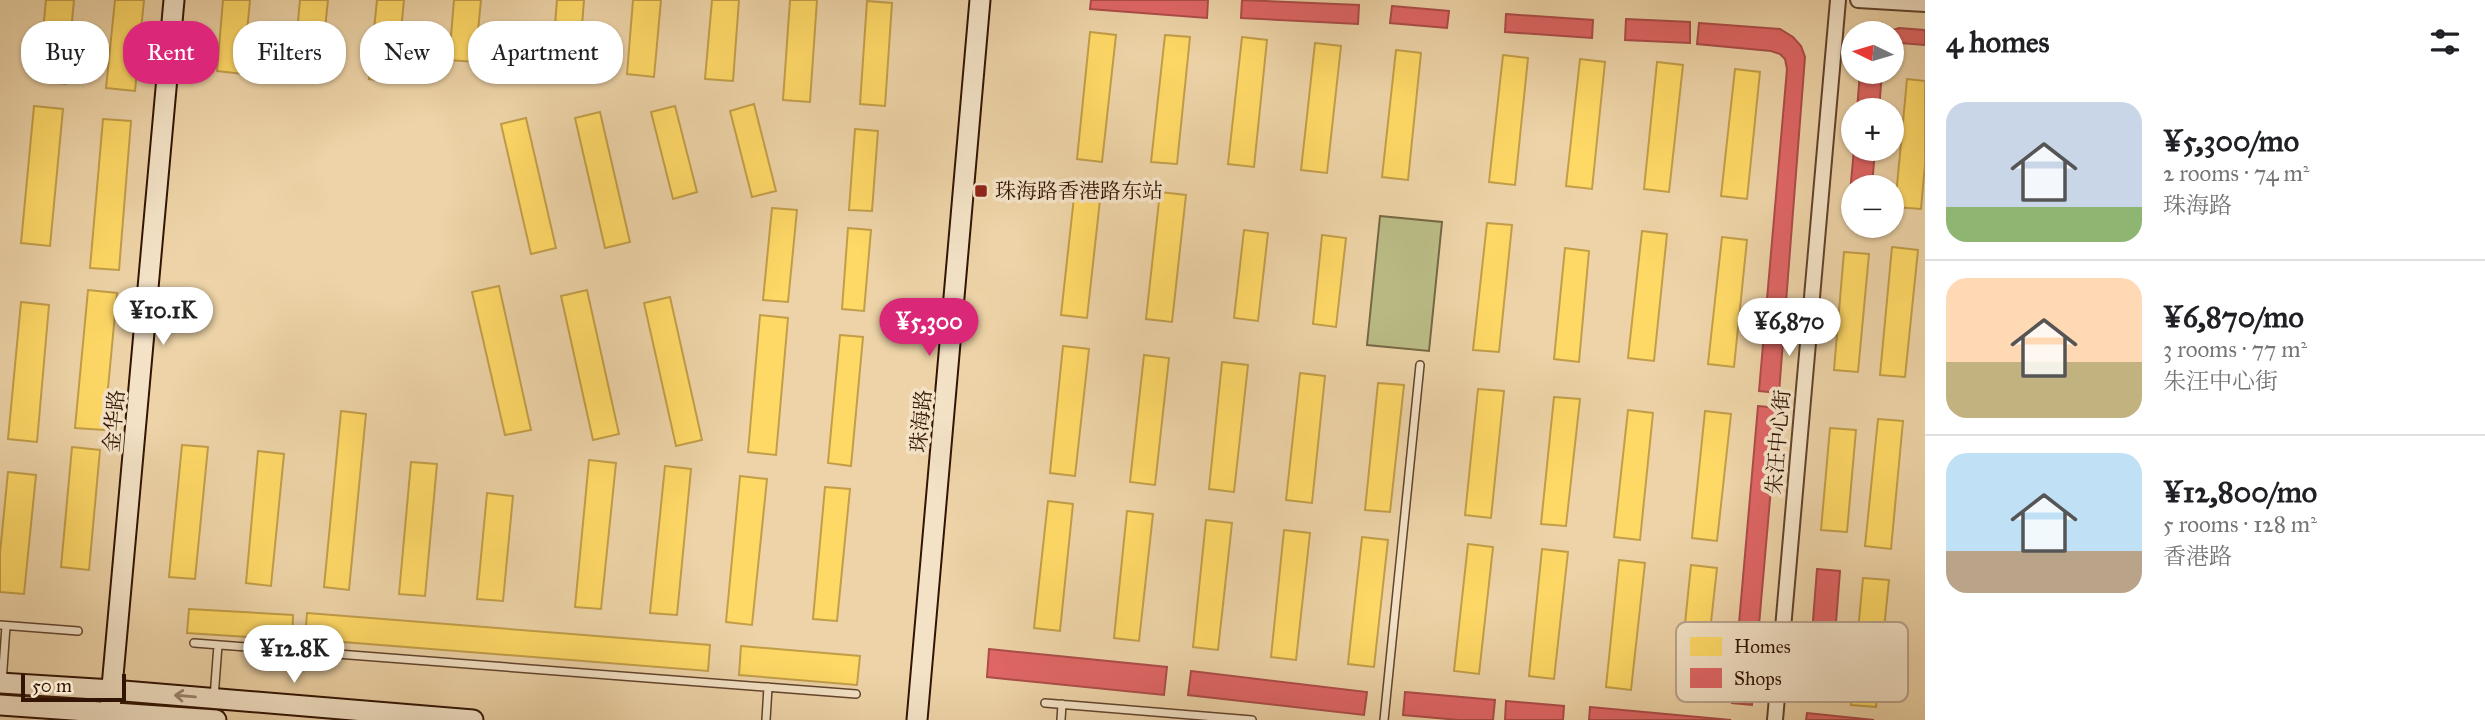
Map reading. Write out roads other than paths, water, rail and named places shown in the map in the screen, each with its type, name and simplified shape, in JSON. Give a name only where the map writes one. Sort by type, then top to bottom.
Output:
[{"type":"main road","name":"金华路","points":[[110,716],[174,0]]},
{"type":"main road","name":"珠海路","points":[[917,720],[980,0]]},
{"type":"main road","points":[[1,683],[472,720]]},
{"type":"main road","points":[[0,705],[110,716],[216,720]]},
{"type":"street","name":"朱汪中心街","points":[[1784,622],[1838,0]]},
{"type":"street","points":[[1858,0],[1925,4]]},
{"type":"street","name":"朱汪中心街","points":[[1775,720],[1777,702]]},
{"type":"lane","points":[[1384,720],[1420,365]]},
{"type":"lane","points":[[1,683],[3,625],[78,631]]},
{"type":"lane","points":[[194,643],[856,694]]},
{"type":"lane","points":[[214,699],[218,645]]},
{"type":"lane","points":[[766,720],[768,687]]},
{"type":"lane","points":[[1045,703],[1252,720]]},
{"type":"lane","points":[[1061,720],[1062,704]]},
{"type":"place","name":"珠海路香港路东站","points":[[981,191]]}]
